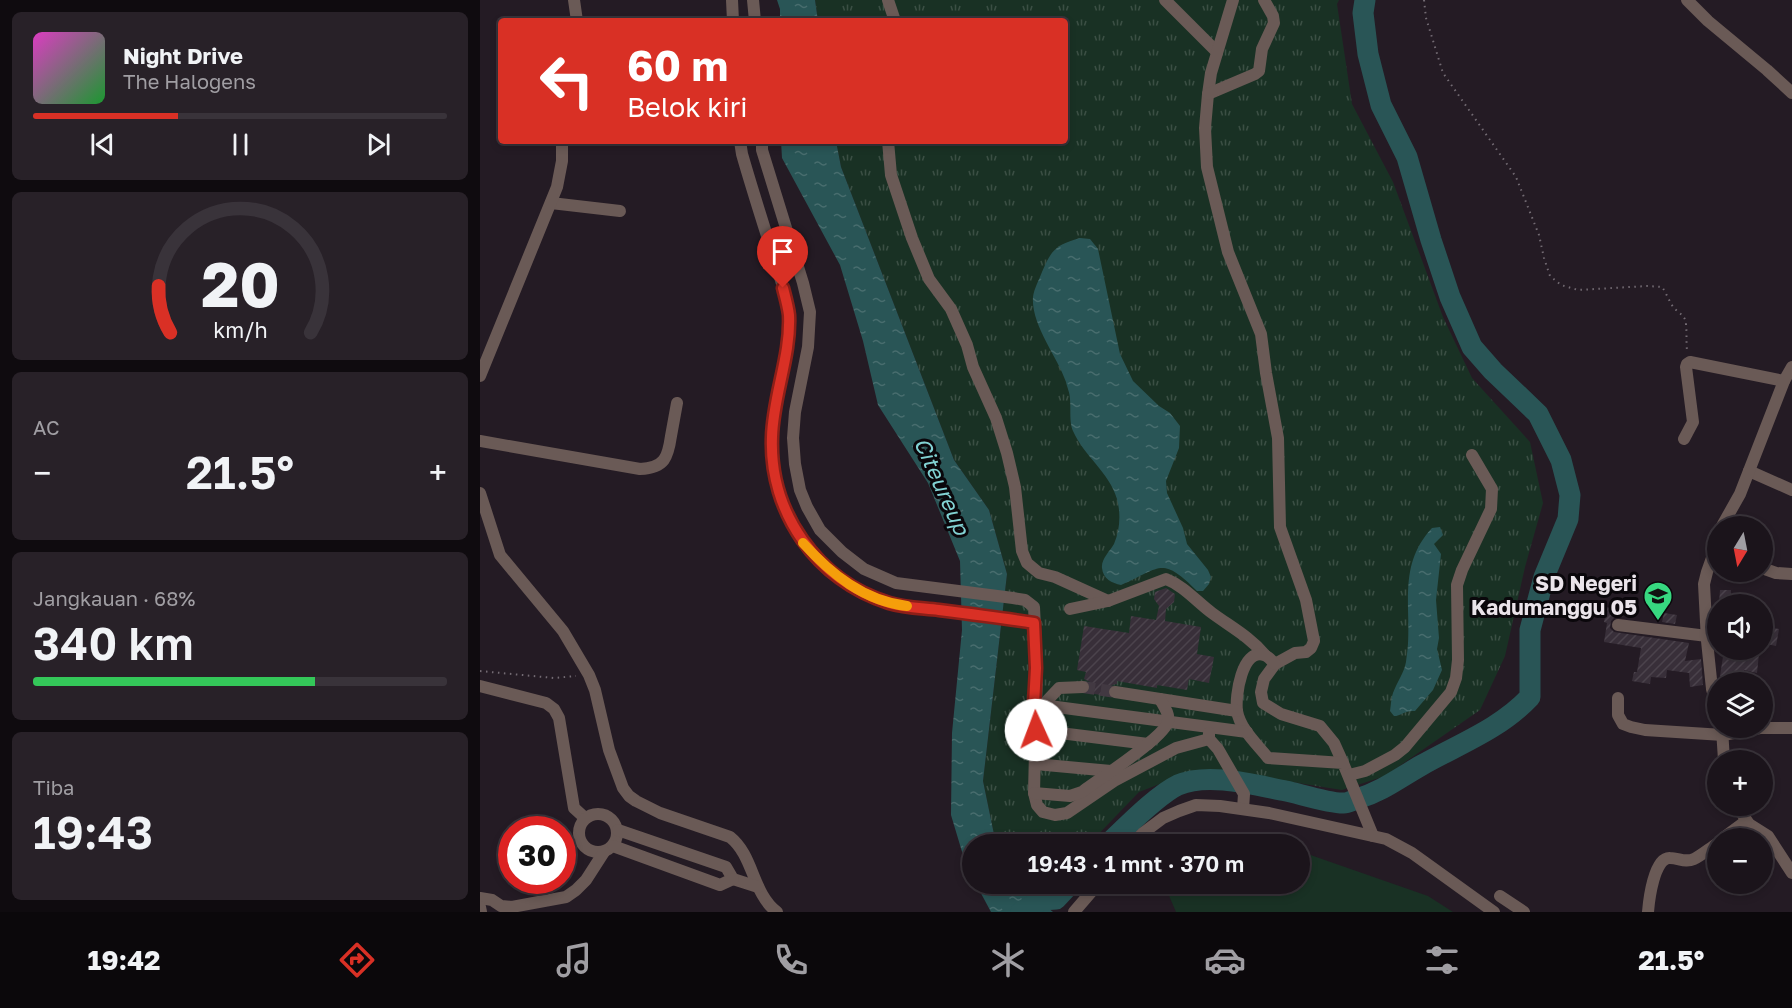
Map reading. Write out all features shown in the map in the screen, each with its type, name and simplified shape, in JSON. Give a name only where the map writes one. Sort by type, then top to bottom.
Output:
[{"type":"street","points":[[574,0],[577,18]]},
{"type":"street","points":[[732,0],[733,18]]},
{"type":"street","points":[[753,0],[755,18]]},
{"type":"street","points":[[888,0],[894,18]]},
{"type":"street","points":[[1165,0],[1217,52]]},
{"type":"street","points":[[1233,0],[1217,52],[1208,94],[1205,128],[1209,178],[1228,252],[1261,333],[1278,438],[1280,527],[1306,600],[1314,634],[1311,648],[1306,652],[1295,653],[1275,664],[1264,679],[1261,692],[1263,703],[1281,714],[1320,726],[1334,743],[1372,836]]},
{"type":"street","points":[[1208,94],[1259,71],[1262,49],[1274,23],[1273,15],[1264,0]]},
{"type":"street","points":[[1687,0],[1792,93]]},
{"type":"street","points":[[480,376],[557,187],[562,160],[562,144]]},
{"type":"street","points":[[740,144],[741,154],[789,314],[787,344],[774,409],[772,438],[774,467],[787,517],[804,543],[828,568],[853,587],[890,604],[1034,623]]},
{"type":"street","points":[[762,144],[810,312],[808,347],[795,412],[793,438],[800,490],[820,530],[842,552],[864,569],[896,583],[1025,600],[1034,607],[1039,705],[1034,793],[1037,805],[1043,812],[1055,816],[1067,813],[1114,781],[1210,733]]},
{"type":"street","points":[[888,144],[891,175],[912,238],[929,279],[951,309],[968,345],[973,367],[996,418],[1015,487],[1022,551],[1027,563],[1040,573],[1055,577],[1108,601]]},
{"type":"street","points":[[551,203],[620,212]]},
{"type":"street","points":[[1684,439],[1694,422],[1686,367],[1690,362],[1784,381]]},
{"type":"street","points":[[1728,516],[1740,494],[1784,381],[1792,367]]},
{"type":"street","points":[[480,441],[640,469],[650,468],[660,464],[668,457],[677,403]]},
{"type":"street","points":[[1351,781],[1405,747],[1450,692],[1456,678],[1458,660],[1457,585],[1491,509],[1492,498],[1492,489],[1472,455]]},
{"type":"street","points":[[1749,471],[1792,490]]},
{"type":"street","points":[[480,493],[491,534],[500,555],[510,570],[546,609],[589,675],[595,690],[609,750],[623,788],[636,801],[660,813],[730,837],[738,843],[758,887],[777,912]]},
{"type":"street","points":[[1707,572],[1704,584],[1707,612]]},
{"type":"street","points":[[1773,572],[1792,574]]},
{"type":"street","points":[[1070,609],[1108,601],[1166,579],[1175,583],[1211,613],[1255,643],[1275,664]]},
{"type":"street","points":[[912,606],[914,585]]},
{"type":"street","points":[[1618,625],[1707,640]]},
{"type":"street","points":[[1265,655],[1255,655],[1249,658],[1239,681],[1237,711],[1247,732],[1268,758],[1343,763]]},
{"type":"street","points":[[480,686],[546,703],[554,709],[559,718],[574,808],[585,818]]},
{"type":"street","points":[[1039,705],[1059,688],[1083,687]]},
{"type":"street","points":[[1115,692],[1237,711]]},
{"type":"street","points":[[1618,698],[1618,715],[1623,724],[1631,728],[1707,731]]},
{"type":"street","points":[[1034,793],[1070,796],[1082,792],[1148,744],[1165,729],[1168,722],[1160,699]]},
{"type":"street","points":[[1039,705],[1168,722],[1210,733],[1247,732]]},
{"type":"street","points":[[1773,728],[1792,728]]},
{"type":"street","points":[[1036,730],[1148,744]]},
{"type":"street","points":[[1210,733],[1244,794],[1243,808]]},
{"type":"street","points":[[1035,764],[1111,771]]},
{"type":"street","points":[[1142,834],[1163,818],[1197,805],[1243,808],[1386,839],[1412,853],[1494,912]]},
{"type":"street","points":[[480,898],[492,900],[501,906],[512,907],[566,897],[576,890],[586,880],[608,849],[617,838],[618,830],[613,820],[604,814],[594,813],[585,818],[579,827],[579,837],[584,846],[593,852],[608,849],[720,885],[733,879]]},
{"type":"street","points":[[1743,816],[1749,824],[1768,836],[1792,873]]},
{"type":"street","points":[[1737,828],[1746,821]]},
{"type":"street","points":[[618,830],[726,867],[733,879],[758,887]]},
{"type":"street","points":[[1648,912],[1650,889],[1661,863],[1670,858],[1683,861],[1692,860],[1707,850]]},
{"type":"street","points":[[1074,912],[1089,894]]},
{"type":"street","points":[[1500,896],[1524,912]]},
{"type":"street","points":[[480,907],[481,912]]},
{"type":"path","points":[[1424,0],[1426,18],[1443,73],[1516,177],[1539,235],[1550,276],[1562,285],[1578,290],[1662,287],[1686,323],[1685,333],[1690,362]]},
{"type":"path","points":[[480,671],[554,678],[589,675]]},
{"type":"green space","points":[[815,0],[1339,0],[1337,4],[1352,104],[1393,182],[1443,317],[1472,378],[1530,442],[1543,503],[1525,567],[1505,656],[1480,710],[1385,776],[1342,790],[1222,771],[1188,773],[1139,792],[1099,834],[994,834],[983,781],[1007,574],[989,510],[954,460],[841,167],[837,144],[1068,144],[1068,18],[818,18]]},
{"type":"green space","points":[[1310,855],[1428,896],[1453,912],[1176,912],[1168,894],[1310,894]]},
{"type":"water","points":[[777,0],[815,0],[818,18],[780,18]]},
{"type":"water","name":"Citeureup","points":[[781,144],[837,144],[841,167],[954,460],[989,510],[1007,574],[983,781],[994,834],[962,834],[962,852],[951,815],[952,733],[962,630],[960,561],[928,483],[878,405],[863,341],[840,265],[782,158]]},
{"type":"water","points":[[1080,238],[1090,239],[1098,249],[1120,354],[1133,381],[1159,406],[1170,413],[1180,426],[1179,448],[1166,481],[1167,493],[1183,528],[1187,544],[1211,577],[1203,591],[1197,591],[1176,572],[1168,569],[1153,570],[1121,585],[1108,580],[1104,575],[1103,561],[1114,544],[1119,528],[1117,499],[1108,480],[1073,431],[1070,397],[1066,382],[1040,329],[1033,308],[1034,291],[1052,253],[1066,243]]},
{"type":"water","points":[[1440,527],[1443,535],[1434,544],[1441,554],[1436,600],[1439,638],[1437,649],[1442,670],[1433,690],[1415,711],[1394,716],[1390,711],[1392,697],[1406,662],[1409,576],[1413,559],[1420,544],[1432,528]]},
{"type":"water","points":[[981,894],[1030,894],[1053,912],[991,912]]},
{"type":"building","points":[[1166,588],[1175,594],[1174,602],[1166,609],[1165,621],[1201,627],[1197,654],[1214,657],[1209,683],[1189,679],[1187,690],[1157,685],[1157,688],[1117,681],[1117,684],[1108,687],[1108,696],[1088,693],[1091,686],[1090,682],[1084,679],[1086,672],[1077,670],[1084,626],[1129,633],[1131,616],[1156,620],[1159,606],[1154,599],[1155,592]]},
{"type":"building","points":[[1720,590],[1731,590],[1731,594],[1720,594]]},
{"type":"building","points":[[1607,607],[1622,610],[1621,614],[1624,614],[1623,617],[1615,617],[1611,621],[1610,628],[1614,632],[1689,643],[1685,661],[1701,659],[1703,685],[1690,687],[1689,673],[1667,670],[1666,678],[1651,677],[1650,684],[1632,681],[1634,672],[1637,672],[1641,648],[1604,642]]},
{"type":"building","points":[[1664,613],[1677,615],[1675,624],[1662,622]]},
{"type":"building","points":[[1773,628],[1779,629],[1776,646],[1773,645]]},
{"type":"building","points":[[1722,660],[1758,660],[1757,672],[1744,670],[1744,672],[1721,672]]},
{"type":"waterway","points":[[1119,834],[1161,796],[1178,785],[1190,781],[1232,781],[1332,802],[1349,802],[1383,788],[1479,735],[1506,718],[1530,697],[1530,630],[1544,577],[1568,519],[1570,495],[1561,460],[1538,414],[1493,371],[1472,347],[1450,297],[1407,157],[1381,105],[1368,54],[1363,13],[1365,0]]},
{"type":"waterway","points":[[1021,912],[1042,900],[1056,899],[1061,894]]},
{"type":"tunnel","points":[[1083,687],[1115,692]]},
{"type":"slow traffic","points":[[803,543],[828,568],[853,587],[890,604],[907,606]]},
{"type":"place","name":"SD Negeri Kadumanggu 05","points":[[1658,622]]},
{"type":"route","points":[[783,288],[789,314],[787,344],[774,409],[772,438],[774,467],[787,517],[804,543],[828,568],[853,587],[890,604],[1034,623],[1036,730]]}]
